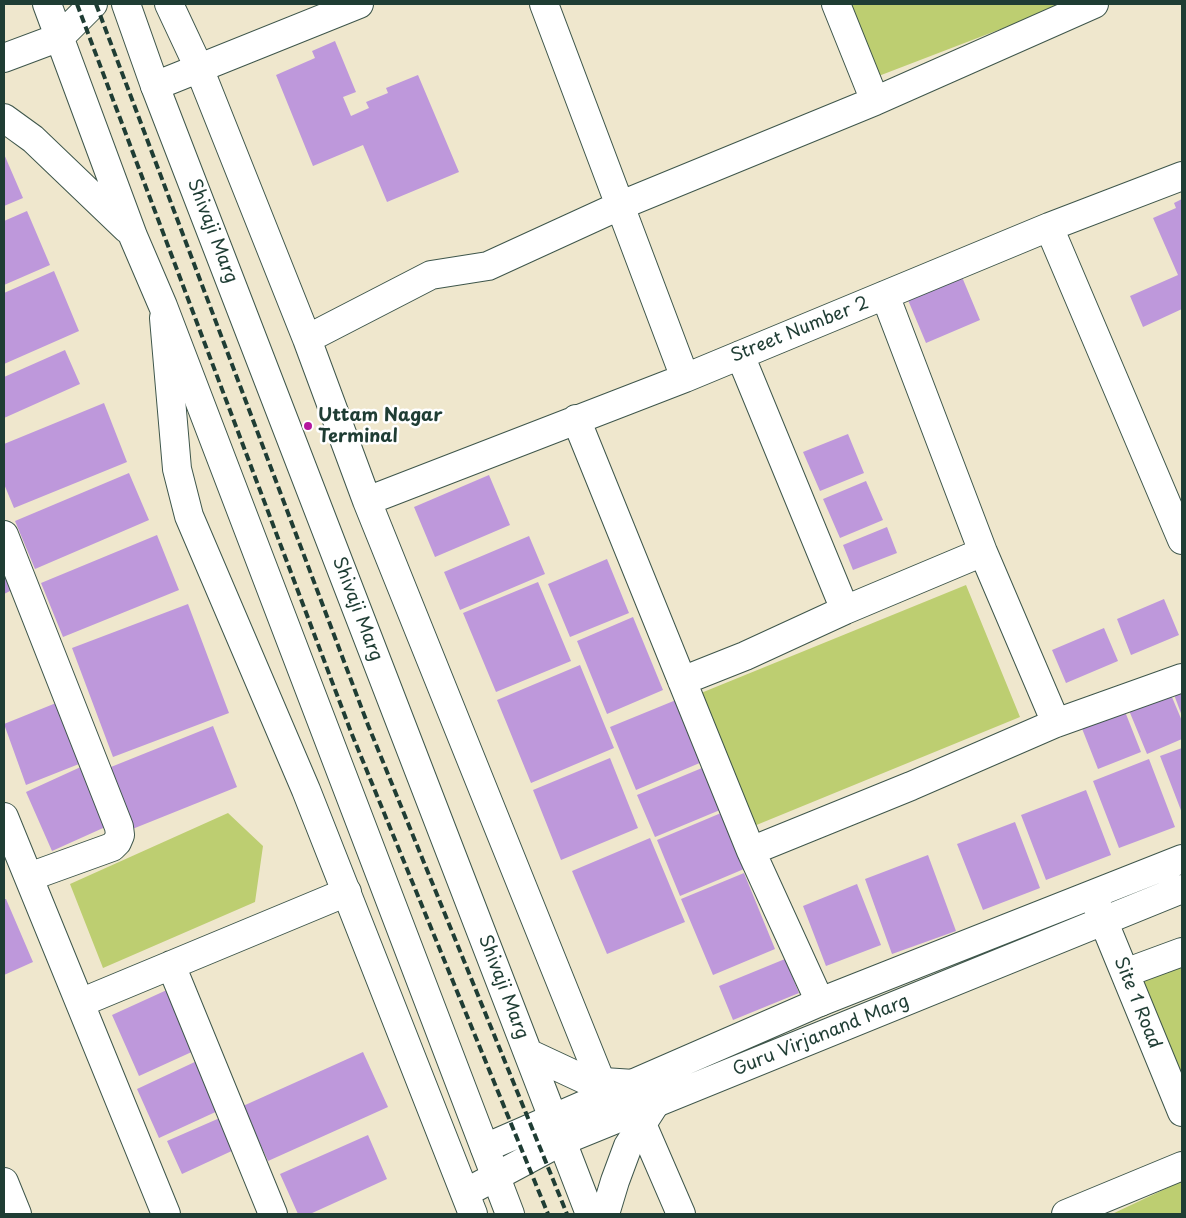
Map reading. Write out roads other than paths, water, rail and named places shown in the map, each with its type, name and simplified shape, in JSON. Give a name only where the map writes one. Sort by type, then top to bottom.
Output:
[{"type":"street","points":[[47,4],[133,236],[163,306],[510,1214]]},
{"type":"street","points":[[4,58],[60,37],[93,4]]},
{"type":"street","name":"Shivaji Marg","points":[[126,4],[155,86],[590,1214]]},
{"type":"street","points":[[169,4],[198,68],[307,339],[367,501],[601,1082]]},
{"type":"street","points":[[155,86],[359,4]]},
{"type":"street","points":[[544,4],[685,378]]},
{"type":"street","points":[[836,4],[875,101]]},
{"type":"street","points":[[307,339],[431,275],[488,266],[619,206],[875,101],[1094,4]]},
{"type":"street","points":[[4,118],[33,139],[133,236]]},
{"type":"street","name":"Street Number 2","points":[[367,501],[685,378],[1049,227],[1182,176]]},
{"type":"street","points":[[1049,227],[1182,540]]},
{"type":"street","points":[[885,295],[983,552],[1056,723]]},
{"type":"street","points":[[163,306],[177,469],[189,516],[306,790],[469,1204]]},
{"type":"street","points":[[740,355],[845,610]]},
{"type":"street","points":[[576,419],[751,851],[820,1002]]},
{"type":"street","points":[[4,535],[120,835],[112,847],[29,877]]},
{"type":"street","points":[[682,681],[745,656],[845,610],[983,552]]},
{"type":"street","points":[[751,851],[911,786],[1056,723],[1182,678]]},
{"type":"street","points":[[4,817],[166,1214]]},
{"type":"street","name":"Guru Virjanand Marg","points":[[469,1204],[496,1177],[557,1130],[634,1084],[820,1002],[1182,859]]},
{"type":"street","name":"Guru Virjanand Marg","points":[[485,1148],[557,1130],[648,1114],[1182,889]]},
{"type":"street","points":[[80,1003],[346,892]]},
{"type":"street","name":"Site 1 Road","points":[[1093,894],[1182,1112]]},
{"type":"street","points":[[1125,973],[1182,952]]},
{"type":"street","points":[[171,965],[273,1214]]},
{"type":"street","points":[[528,1053],[588,1081],[634,1084]]},
{"type":"street","points":[[605,1214],[628,1146],[648,1114]]},
{"type":"street","points":[[648,1114],[681,1214]]},
{"type":"street","points":[[1066,1214],[1182,1166]]},
{"type":"street","points":[[4,1182],[17,1214]]},
{"type":"railway","points":[[77,4],[351,732],[548,1214]]},
{"type":"railway","points":[[96,4],[368,725],[567,1214]]},
{"type":"place","name":"Uttam Nagar Terminal","points":[[308,426]]}]
